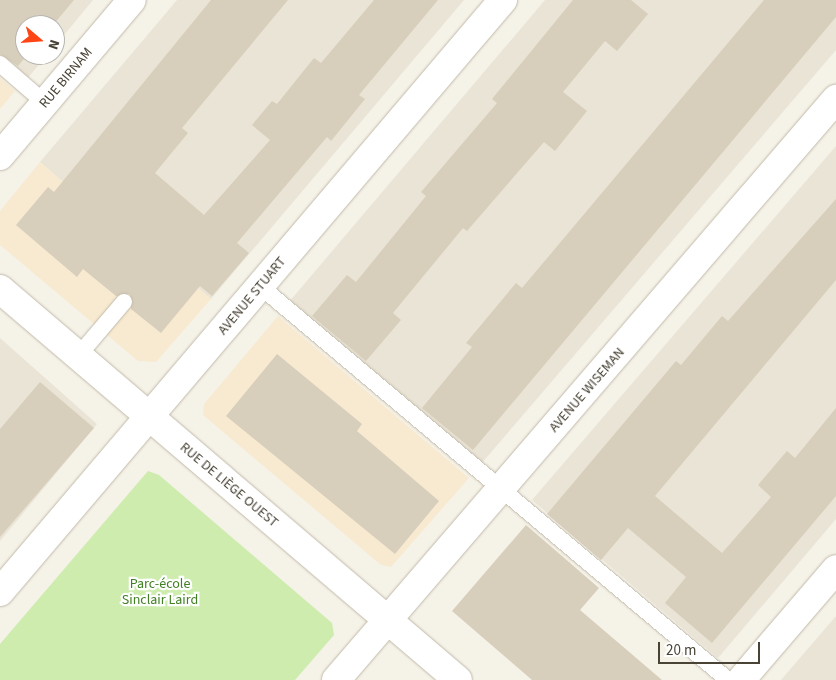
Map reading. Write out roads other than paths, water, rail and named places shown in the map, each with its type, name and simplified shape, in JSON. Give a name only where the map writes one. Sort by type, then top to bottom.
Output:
[{"type":"street","name":"RUE BIRNAM","points":[[0,156],[132,0]]},
{"type":"street","name":"AVENUE STUART","points":[[0,592],[504,0]]},
{"type":"street","name":"AVENUE WISEMAN","points":[[336,680],[836,99]]},
{"type":"street","name":"RUE DE LIÈGE OUEST","points":[[0,290],[458,680]]},
{"type":"street","points":[[741,680],[836,569]]},
{"type":"lane","points":[[0,64],[45,102]]},
{"type":"lane","points":[[260,286],[477,473],[503,488],[728,680]]},
{"type":"lane","points":[[78,356],[124,302]]},
{"type":"park label","name":"Parc-école Sinclair Laird","points":[[160,592]]}]
